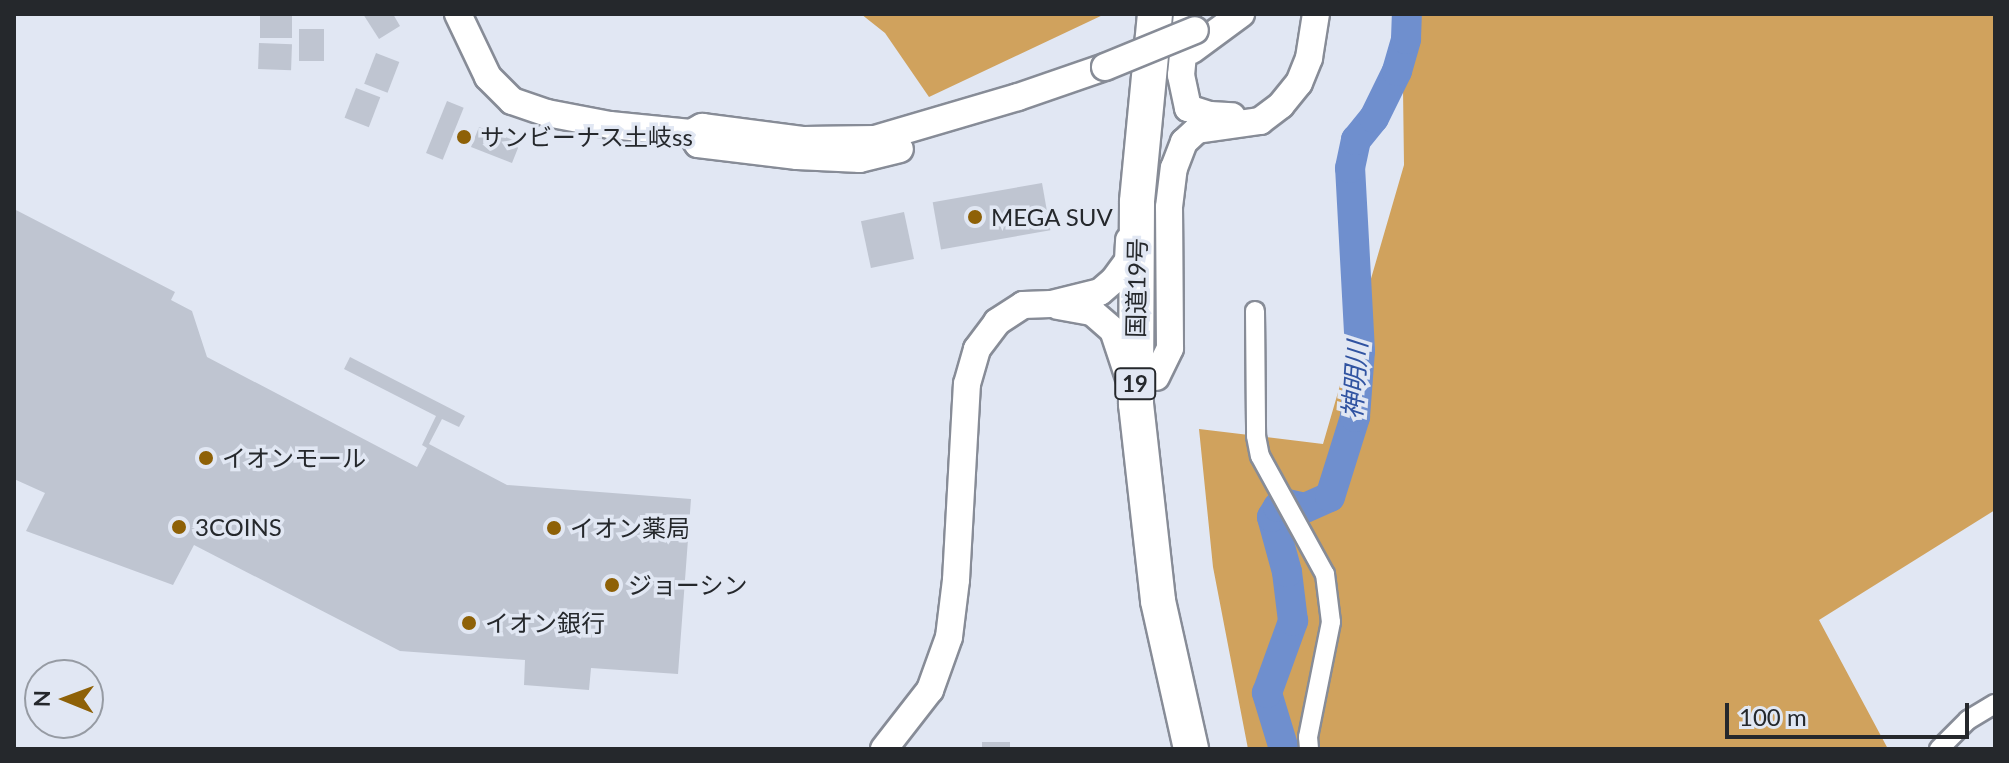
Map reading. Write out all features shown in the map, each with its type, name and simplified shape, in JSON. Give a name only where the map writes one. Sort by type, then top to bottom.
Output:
[{"type":"highway","name":"国道19号","points":[[1155,14],[1122,79],[1134,294],[1136,404],[1158,601],[1191,749]]},
{"type":"highway","name":"国道19号","points":[[1193,24],[1156,215],[1156,377],[1177,588],[1208,749]]},
{"type":"street","points":[[458,14],[488,77],[512,101],[547,113],[610,125],[691,133],[698,144],[860,159],[949,136],[1122,79],[1193,24],[1241,14]]},
{"type":"street","points":[[1193,24],[1181,75],[1188,108],[1228,116],[1246,116],[1281,94],[1298,58],[1309,14]]},
{"type":"street","points":[[1156,377],[1170,348],[1169,207],[1174,168],[1184,142],[1197,130],[1260,121],[1281,105],[1299,83],[1309,58],[1316,14]]},
{"type":"street","points":[[884,749],[930,690],[949,637],[956,580],[967,384],[977,349],[997,322],[1023,305],[1051,304],[1100,292],[1128,261],[1138,102],[1122,79]]},
{"type":"street","points":[[1051,304],[1092,312],[1113,330],[1136,404]]},
{"type":"street","points":[[1255,311],[1256,436],[1260,456],[1325,574],[1331,622],[1308,737],[1309,749]]},
{"type":"street","points":[[1939,749],[1968,720],[1995,704]]},
{"type":"shaded area","points":[[861,14],[1105,14],[929,97],[885,33]]},
{"type":"shaded area","points":[[1402,14],[1995,14],[1995,510],[1819,620],[1888,749],[1248,749],[1213,567],[1199,429],[1323,444],[1404,165]]},
{"type":"building","points":[[260,14],[292,14],[292,38],[260,38]]},
{"type":"building","points":[[363,14],[393,14],[400,26],[379,39]]},
{"type":"building","points":[[299,29],[324,29],[324,61],[299,61]]},
{"type":"building","points":[[259,43],[292,44],[291,70],[258,69]]},
{"type":"building","points":[[376,53],[399,62],[388,93],[364,84]]},
{"type":"building","points":[[356,88],[380,97],[369,127],[345,118]]},
{"type":"building","points":[[447,101],[464,108],[443,160],[426,153]]},
{"type":"building","points":[[479,127],[513,140],[518,148],[512,163],[471,147]]},
{"type":"building","points":[[1042,183],[1050,230],[941,250],[933,202]]},
{"type":"building","name":"イオンモール","points":[[14,209],[175,292],[171,300],[192,311],[207,357],[417,467],[427,448],[422,445],[436,416],[344,369],[350,357],[465,416],[459,427],[442,419],[429,444],[507,485],[691,499],[678,674],[591,668],[589,690],[524,685],[525,660],[400,651],[194,545],[173,585],[26,531],[45,493],[14,479]]},
{"type":"building","points":[[904,212],[914,259],[871,268],[861,221]]},
{"type":"building","points":[[982,742],[1010,742],[1010,749],[982,749]]},
{"type":"waterway","name":"神明川","points":[[1284,749],[1267,693],[1293,621],[1287,572],[1272,517],[1278,507],[1288,504],[1305,508],[1330,497],[1355,417],[1360,351],[1350,168],[1356,140],[1374,118],[1397,71],[1406,39],[1407,14]]},
{"type":"place","name":"サンビーナス土岐ss","points":[[464,137]]},
{"type":"place","name":"MEGA SUV","points":[[975,217]]},
{"type":"place","name":"イオンモール","points":[[206,458]]},
{"type":"place","name":"3COINS","points":[[179,527]]},
{"type":"place","name":"イオン薬局","points":[[554,528]]},
{"type":"place","name":"ジョーシン","points":[[612,585]]},
{"type":"place","name":"イオン銀行","points":[[469,623]]}]
